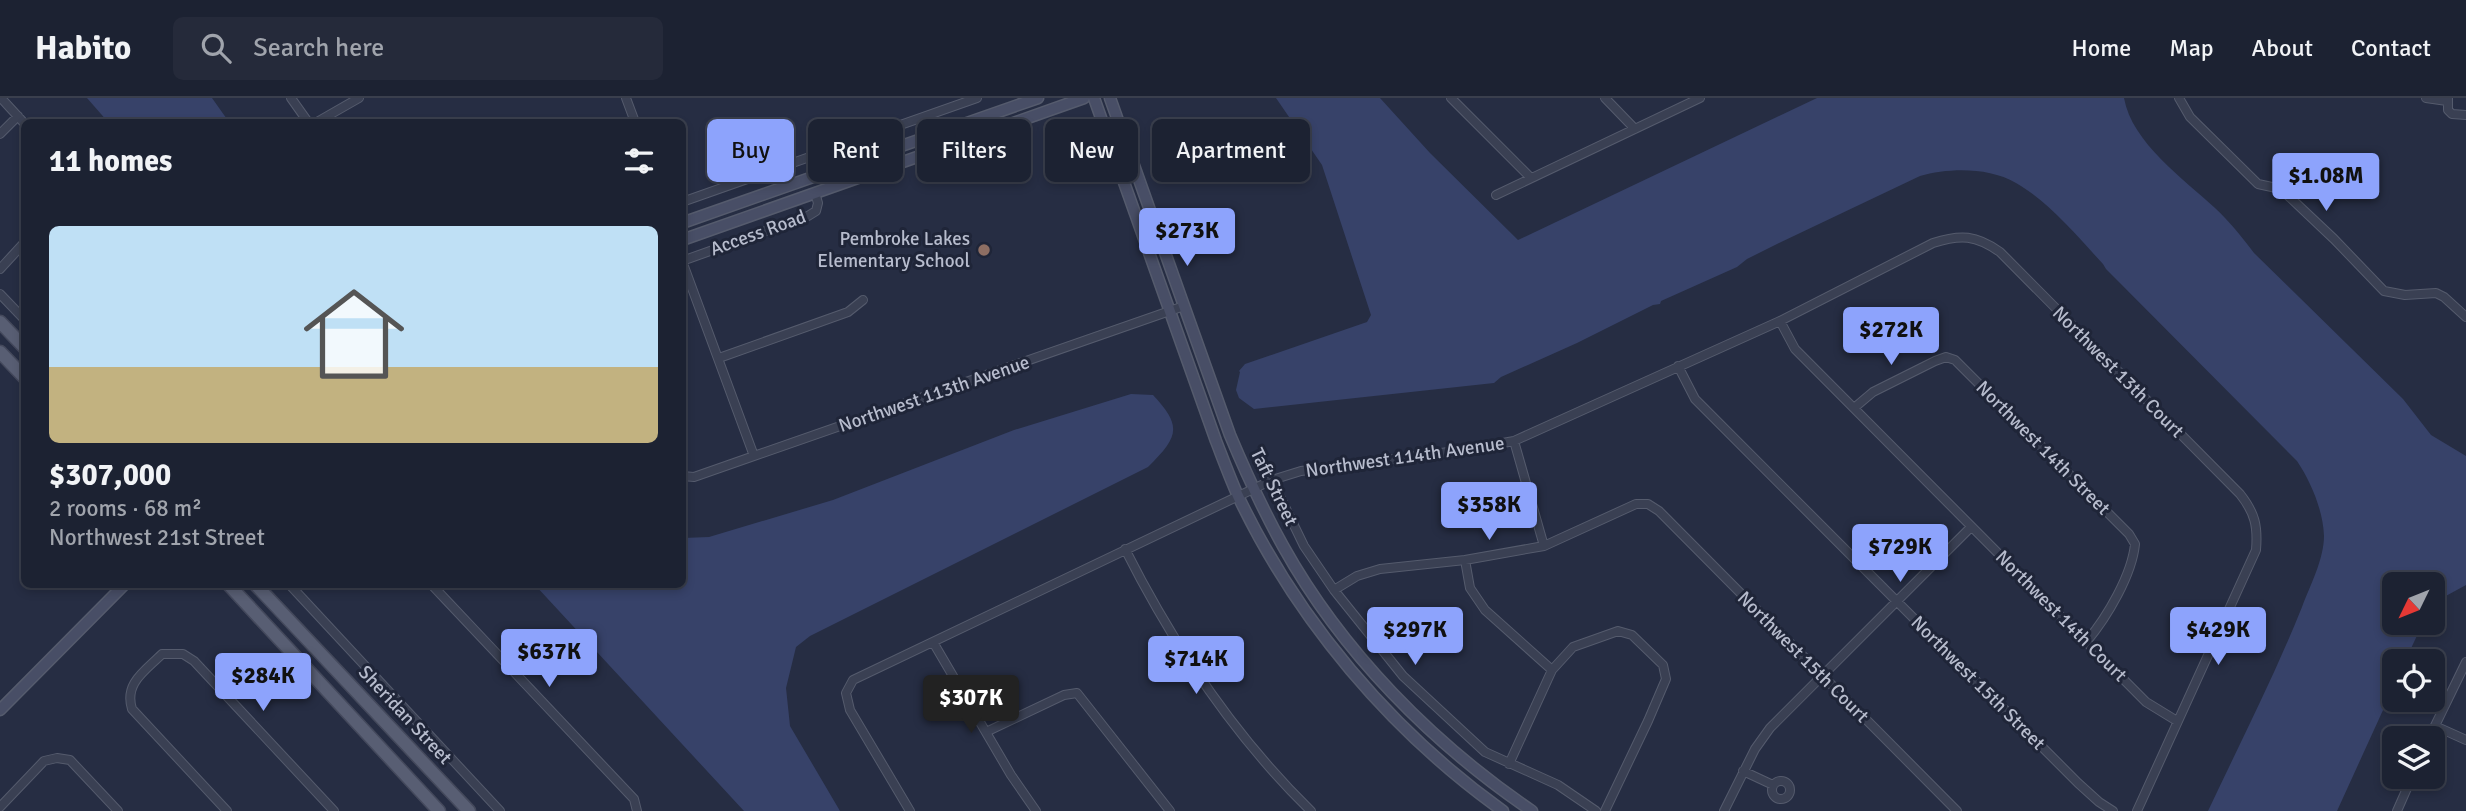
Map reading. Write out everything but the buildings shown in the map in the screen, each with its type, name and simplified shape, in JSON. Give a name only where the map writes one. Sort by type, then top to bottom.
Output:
[{"type":"main road","points":[[0,322],[21,344]]},
{"type":"main road","points":[[0,352],[21,374]]},
{"type":"main road","points":[[232,588],[439,811]]},
{"type":"main road","name":"Sheridan Street","points":[[260,588],[469,811]]},
{"type":"street","points":[[1,98],[21,120]]},
{"type":"street","points":[[290,98],[306,119]]},
{"type":"street","points":[[322,119],[359,98]]},
{"type":"street","points":[[626,98],[634,119]]},
{"type":"street","points":[[686,201],[977,98]]},
{"type":"street","points":[[686,222],[1038,98]]},
{"type":"street","points":[[1024,119],[1084,98]]},
{"type":"street","name":"Taft Street","points":[[1094,98],[1168,312],[1238,495],[1269,554],[1311,620],[1350,670],[1413,737],[1501,810]]},
{"type":"street","name":"Taft Street","points":[[1110,98],[1230,435],[1253,489],[1284,548],[1325,611],[1391,692],[1466,762],[1532,811]]},
{"type":"street","points":[[1451,98],[1531,178]]},
{"type":"street","points":[[1605,98],[1635,129]]},
{"type":"street","points":[[1496,195],[1700,98]]},
{"type":"street","points":[[2179,98],[2190,117],[2258,184],[2281,189],[2384,291],[2405,295],[2436,293],[2466,317]]},
{"type":"street","points":[[2426,98],[2447,100],[2448,110],[2452,114],[2466,115]]},
{"type":"street","points":[[988,115],[989,119]]},
{"type":"street","points":[[0,134],[18,116]]},
{"type":"street","points":[[686,239],[917,157]]},
{"type":"street","name":"Access Road","points":[[686,260],[808,216],[816,211],[818,202],[815,193]]},
{"type":"street","name":"Northwest 114th Avenue","points":[[910,811],[850,710],[846,693],[853,680],[1272,481],[1301,471],[1464,450],[1514,440],[1780,321],[1933,243],[1954,236],[1972,238]]},
{"type":"street","name":"Northwest 13th Court","points":[[1972,238],[1987,243],[2000,253],[2239,494],[2255,516],[2256,550],[2177,721]]},
{"type":"street","points":[[1146,246],[1161,240]]},
{"type":"street","points":[[0,269],[21,246]]},
{"type":"street","points":[[686,271],[754,456]]},
{"type":"street","points":[[0,294],[21,316]]},
{"type":"street","points":[[719,358],[848,312],[863,300]]},
{"type":"street","name":"Northwest 113th Avenue","points":[[686,476],[694,477],[1184,306]]},
{"type":"street","name":"Northwest 14th Court","points":[[1780,321],[1795,349],[1971,527],[2146,702],[2177,721]]},
{"type":"street","name":"Northwest 14th Street","points":[[1854,408],[1872,392],[1946,357],[1955,360],[2129,534],[2135,544],[2134,556],[2104,621],[2087,641]]},
{"type":"street","name":"Northwest 15th Street","points":[[1678,366],[1695,399],[2078,783],[2113,811]]},
{"type":"street","points":[[1334,590],[1356,576],[1380,569],[1465,560],[1544,546],[1514,440]]},
{"type":"street","points":[[1272,481],[1304,545],[1334,590],[1403,676],[1485,752],[1558,785],[1596,811]]},
{"type":"street","name":"Northwest 15th Court","points":[[1544,546],[1636,504],[1648,504],[1659,511],[1957,811]]},
{"type":"street","points":[[1724,811],[1755,748],[1770,728],[1971,527]]},
{"type":"street","points":[[1125,549],[1147,593],[1214,698],[1273,771],[1311,811]]},
{"type":"street","points":[[1465,560],[1470,588],[1485,610],[1552,670]]},
{"type":"street","points":[[0,710],[121,588]]},
{"type":"street","name":"Sheridan Street","points":[[293,588],[500,811]]},
{"type":"street","points":[[435,588],[634,799],[637,811]]},
{"type":"street","points":[[1509,764],[1552,670],[1573,647],[1618,631],[1632,635],[1663,665],[1666,678],[1605,811]]},
{"type":"street","points":[[933,642],[986,733],[1036,811]]},
{"type":"street","points":[[227,811],[132,709],[129,697],[131,687],[162,654],[183,654],[194,661],[334,811]]},
{"type":"street","points":[[1350,670],[1363,660]]},
{"type":"street","points":[[2435,726],[2466,662]]},
{"type":"street","points":[[986,733],[1064,695],[1077,693],[1170,811]]},
{"type":"street","points":[[2137,811],[2177,721]]},
{"type":"street","points":[[2445,731],[2466,740]]},
{"type":"street","points":[[11,811],[2,805],[44,761],[57,758],[70,760],[118,811]]},
{"type":"street","points":[[1743,771],[1773,785]]},
{"type":"street","points":[[2396,811],[2406,789]]},
{"type":"street","points":[[1501,810],[1510,796]]},
{"type":"water","points":[[87,98],[212,98],[227,119],[105,119]]},
{"type":"water","points":[[1276,98],[1380,98],[1430,153],[1518,240],[1817,98],[2124,98],[2137,130],[2161,159],[2220,213],[2254,253],[2403,399],[2431,435],[2466,456],[2466,585],[2445,596],[2445,572],[2382,572],[2382,635],[2417,635],[2411,649],[2382,649],[2382,712],[2337,811],[2208,811],[2280,659],[2316,572],[2324,536],[2319,506],[2297,461],[2040,200],[2016,183],[1993,174],[1956,170],[1920,176],[1777,244],[1737,267],[1661,301],[1660,304],[1501,377],[1494,383],[1254,409],[1239,398],[1236,390],[1239,371],[1245,364],[1367,322],[1371,315],[1322,165],[1310,148],[1310,119],[1290,119]]},
{"type":"water","points":[[1131,394],[1153,395],[1173,424],[1171,439],[1166,448],[1148,467],[810,636],[796,647],[786,688],[790,726],[840,811],[744,811],[538,588],[686,588],[686,538],[709,537],[833,500],[1014,430]]},
{"type":"place","name":"Pembroke Lakes Elementary School","points":[[984,250]]}]
